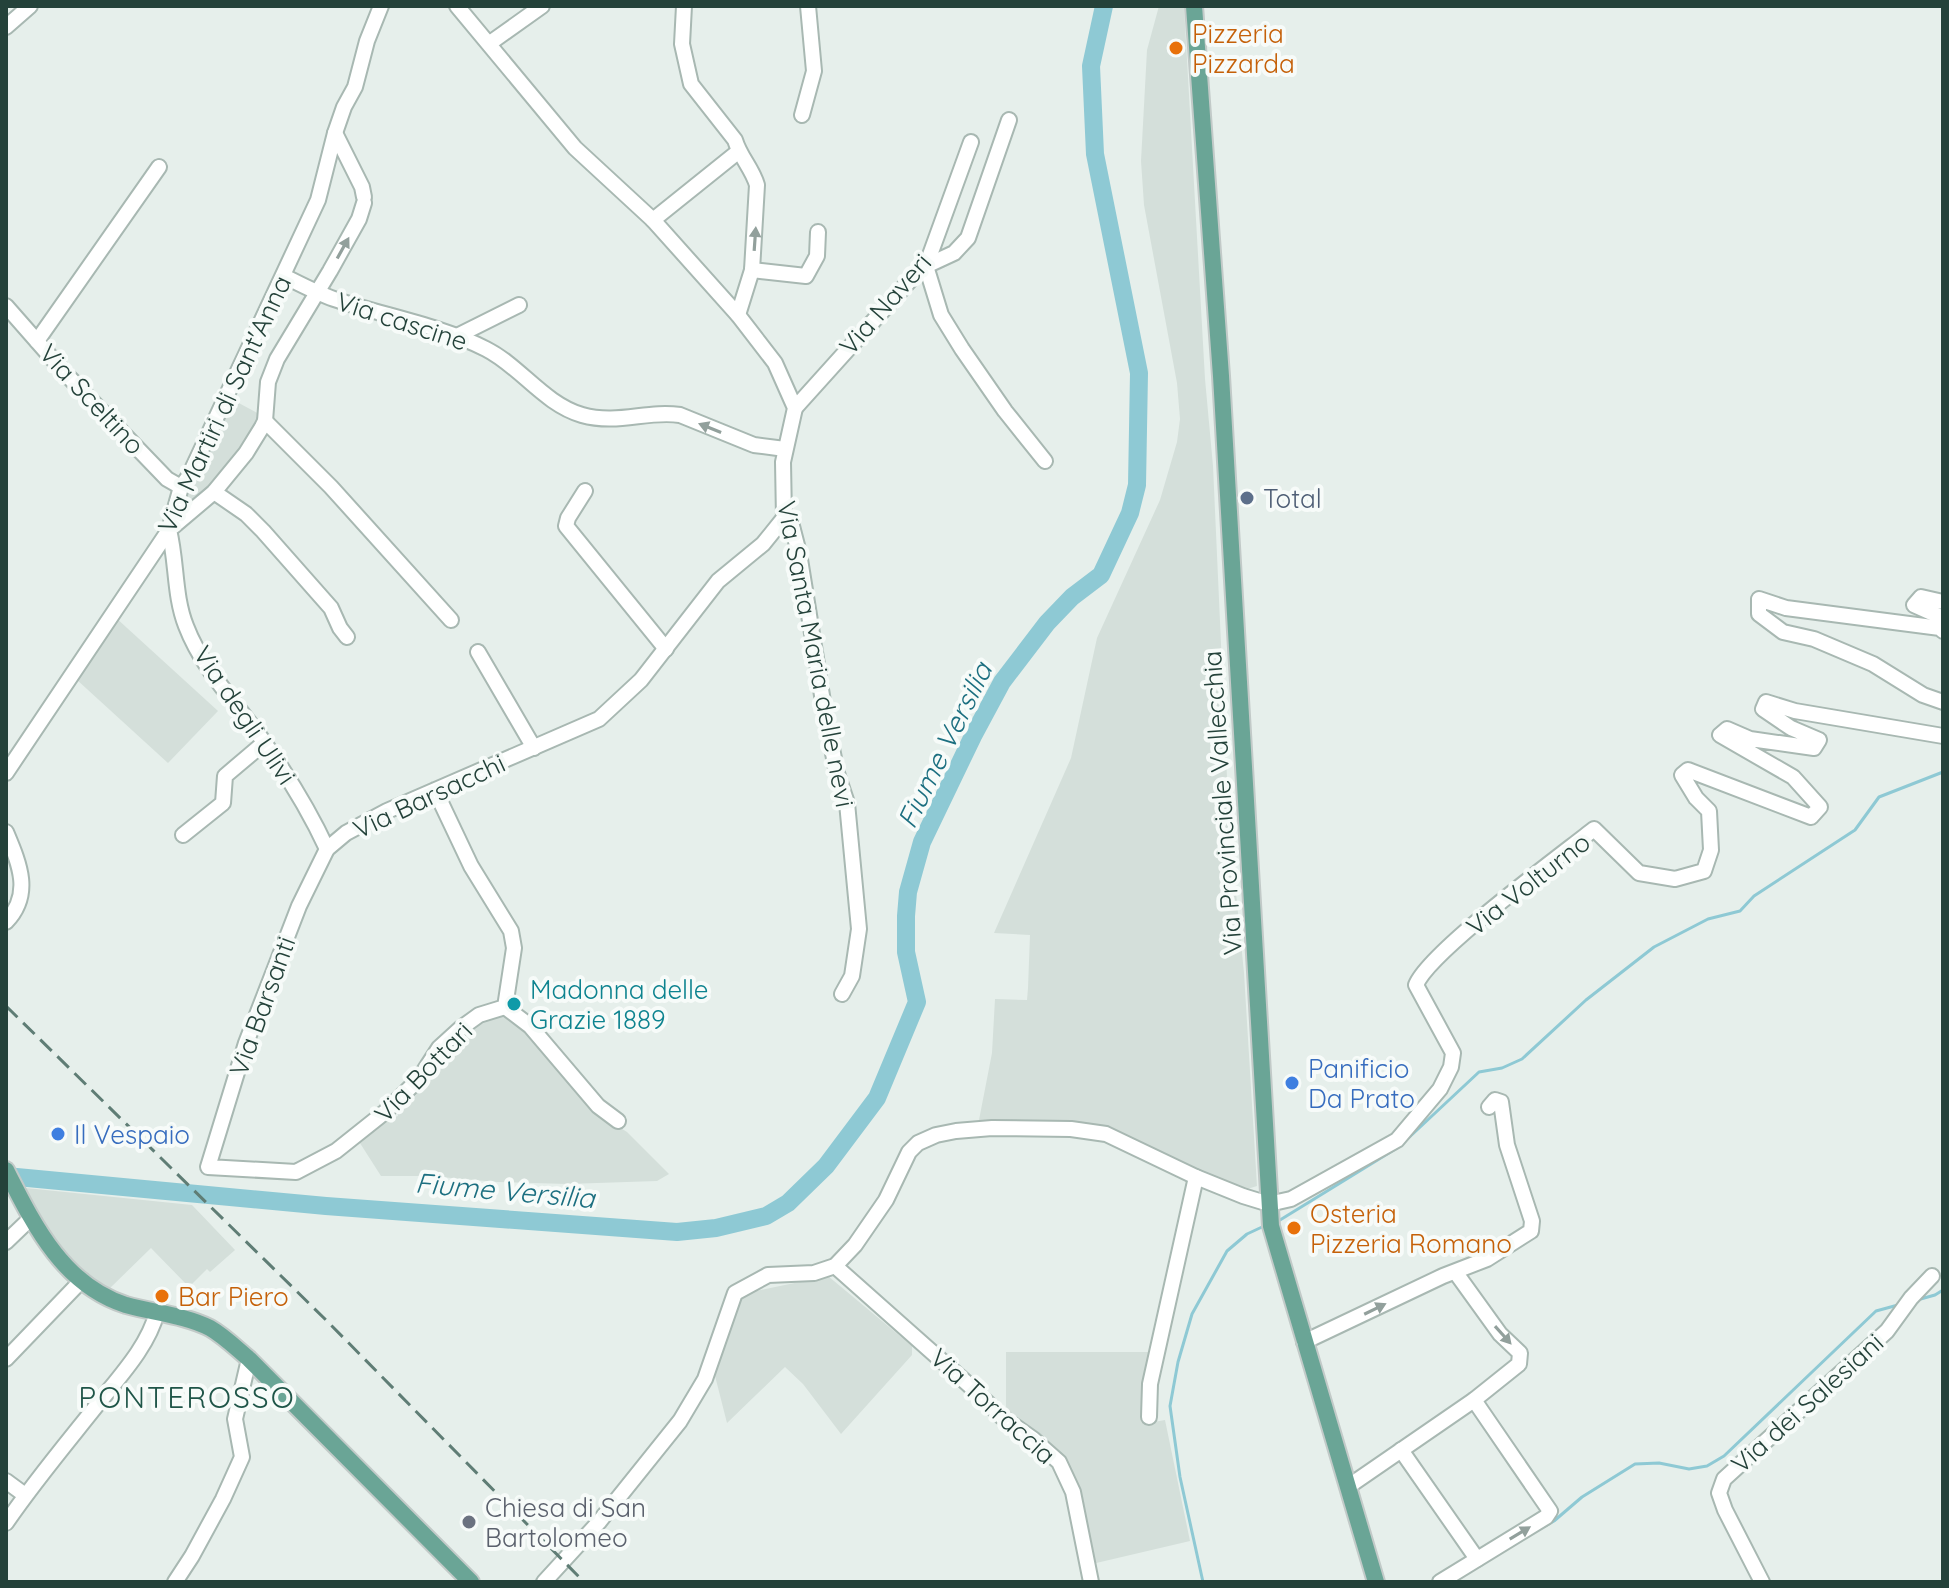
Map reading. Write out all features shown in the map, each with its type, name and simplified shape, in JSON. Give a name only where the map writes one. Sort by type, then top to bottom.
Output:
[{"type":"main road","name":"Via Provinciale Vallecchia","points":[[1194,6],[1221,376],[1271,1226],[1376,1582]]},
{"type":"main road","points":[[6,1170],[12,1189],[53,1254],[82,1280],[96,1291],[123,1304],[207,1327],[249,1359],[471,1582]]},
{"type":"street","points":[[6,27],[30,6]]},
{"type":"street","name":"Via Martiri di Sant'Anna","points":[[6,773],[169,530],[181,487],[318,200],[335,133],[355,87],[367,41],[381,6]]},
{"type":"street","points":[[457,6],[575,148],[653,220],[738,315],[775,363],[795,408]]},
{"type":"street","points":[[490,43],[542,6]]},
{"type":"street","points":[[684,6],[682,44],[691,84],[735,140],[757,185],[752,270],[738,315]]},
{"type":"street","points":[[802,115],[814,71],[808,6]]},
{"type":"street","points":[[1009,120],[968,238],[954,253],[926,266],[941,315],[1005,411],[1045,461]]},
{"type":"street","points":[[169,530],[214,492],[246,453],[265,421],[268,382],[277,359],[359,219],[364,200],[335,133]]},
{"type":"street","name":"Via Naveri","points":[[795,408],[926,266],[971,142]]},
{"type":"street","points":[[653,220],[739,151]]},
{"type":"street","points":[[37,341],[159,167]]},
{"type":"street","points":[[752,270],[806,276],[817,256],[818,232]]},
{"type":"street","name":"Via cascine","points":[[284,276],[331,298],[457,336],[495,354],[558,403],[580,414],[610,420],[668,413],[680,415],[754,445],[785,449]]},
{"type":"street","points":[[457,336],[519,305]]},
{"type":"street","name":"Via Sceltino","points":[[6,306],[64,372],[167,479],[181,487]]},
{"type":"street","name":"Via Santa Maria delle nevi","points":[[795,408],[785,449],[784,518],[792,526],[799,553],[825,714],[837,773],[847,803],[859,929],[852,976],[842,994]]},
{"type":"street","points":[[265,421],[331,487],[451,620]]},
{"type":"street","points":[[585,491],[566,526],[666,649]]},
{"type":"street","points":[[214,492],[246,514],[263,531],[331,608],[347,637]]},
{"type":"street","name":"Via Barsacchi","points":[[327,849],[346,833],[387,811],[599,719],[641,680],[718,581],[763,544],[784,518]]},
{"type":"street","name":"Via degli Ulivi","points":[[169,530],[176,556],[178,597],[186,627],[218,682],[264,743],[312,816],[327,849]]},
{"type":"street","points":[[1943,602],[1921,597],[1914,605],[1943,618]]},
{"type":"street","points":[[1943,631],[1940,628],[1786,608],[1759,599],[1759,614],[1783,632],[1814,639],[1861,659],[1923,695],[1943,702]]},
{"type":"street","name":"Via Barsacchi","points":[[478,652],[534,748]]},
{"type":"street","name":"Via Volturno","points":[[1269,1204],[1291,1199],[1397,1140],[1440,1089],[1451,1067],[1453,1053],[1416,985],[1420,974],[1594,829],[1639,873],[1675,879],[1704,871],[1711,850],[1709,811],[1696,798],[1682,775],[1688,770],[1811,817],[1820,807],[1793,777],[1720,735],[1727,729],[1750,739],[1814,748],[1819,740],[1791,728],[1763,709],[1766,702],[1795,711],[1943,736]]},
{"type":"street","points":[[183,835],[223,803],[225,776],[264,743]]},
{"type":"street","points":[[435,790],[471,866],[511,931],[514,948],[505,1007],[530,1026],[598,1106],[618,1121]]},
{"type":"street","points":[[6,832],[22,883],[17,908],[6,922]]},
{"type":"street","name":"Via Barsanti","points":[[208,1167],[246,1043],[299,906],[327,849]]},
{"type":"street","name":"Via Bottari","points":[[208,1167],[296,1172],[336,1151],[377,1119],[419,1079],[439,1048],[461,1028],[479,1015],[505,1007]]},
{"type":"street","points":[[1304,1342],[1443,1276],[1487,1259],[1531,1231],[1532,1221],[1507,1145],[1501,1102],[1495,1100],[1489,1107]]},
{"type":"street","points":[[544,1582],[599,1522],[680,1421],[705,1379],[735,1293],[768,1275],[814,1273],[835,1266],[855,1245],[886,1200],[909,1152],[918,1143],[936,1135],[992,1128],[1071,1129],[1106,1134],[1196,1177],[1269,1204]]},
{"type":"street","points":[[1149,1417],[1150,1384],[1196,1177]]},
{"type":"street","points":[[6,1242],[31,1218]]},
{"type":"street","name":"Via Torraccia","points":[[835,1266],[1002,1417],[1059,1462],[1073,1492],[1091,1582]]},
{"type":"street","points":[[1349,1486],[1474,1400],[1519,1364],[1520,1353],[1500,1334],[1456,1273]]},
{"type":"street","name":"Via dei Salesiani","points":[[1762,1582],[1725,1510],[1719,1493],[1724,1479],[1887,1331],[1932,1276]]},
{"type":"street","points":[[6,1359],[82,1280]]},
{"type":"street","points":[[6,1523],[122,1373],[153,1328],[157,1312]]},
{"type":"street","points":[[175,1582],[211,1522],[242,1457],[235,1419],[249,1359]]},
{"type":"street","points":[[1440,1582],[1546,1517],[1550,1511],[1474,1400]]},
{"type":"street","points":[[1401,1450],[1477,1559]]},
{"type":"street","points":[[6,1481],[25,1495]]},
{"type":"shaded area","points":[[1159,6],[1184,6],[1205,379],[1213,466],[1229,822],[1244,973],[1257,1186],[1244,1190],[1101,1125],[979,1120],[992,1053],[995,999],[1027,1000],[1028,988],[1030,935],[994,933],[1071,758],[1097,638],[1160,500],[1177,442],[1180,419],[1177,383],[1144,205],[1141,161],[1147,50]]},
{"type":"shaded area","points":[[235,401],[261,415],[231,467],[191,504],[186,502],[184,496]]},
{"type":"shaded area","points":[[115,617],[218,711],[168,763],[76,679]]},
{"type":"shaded area","points":[[494,1013],[507,1015],[519,1023],[600,1115],[627,1132],[669,1174],[657,1181],[567,1184],[381,1176],[358,1140],[381,1122],[398,1116],[397,1107],[415,1096],[436,1071],[441,1054]]},
{"type":"shaded area","points":[[26,1188],[192,1205],[235,1250],[210,1272],[207,1269],[189,1287],[151,1248],[108,1290],[80,1273],[61,1252]]},
{"type":"shaded area","points":[[828,1276],[912,1346],[912,1355],[841,1434],[803,1384],[785,1367],[727,1423],[713,1368],[733,1309],[744,1297],[756,1291]]},
{"type":"shaded area","points":[[1006,1352],[1150,1352],[1142,1385],[1143,1424],[1165,1420],[1190,1541],[1092,1564],[1076,1491],[1006,1415]]},
{"type":"waterway","name":"Fiume Versilia","points":[[6,1176],[326,1206],[677,1232],[716,1228],[766,1216],[788,1203],[826,1166],[877,1098],[917,1002],[906,952],[906,916],[908,892],[922,842],[1002,682],[1047,623],[1072,597],[1101,575],[1130,513],[1137,485],[1139,373],[1095,154],[1091,66],[1104,6]]},
{"type":"waterway","points":[[1403,1143],[1479,1072],[1502,1068],[1522,1059],[1586,1000],[1654,947],[1708,919],[1740,911],[1754,896],[1855,830],[1879,797],[1943,772]]},
{"type":"waterway","points":[[1280,1220],[1397,1148]]},
{"type":"waterway","points":[[1203,1582],[1180,1477],[1170,1406],[1178,1362],[1192,1314],[1227,1251],[1247,1234],[1262,1227]]},
{"type":"waterway","points":[[1917,1300],[1943,1290]]},
{"type":"waterway","points":[[1538,1530],[1554,1521],[1582,1497],[1635,1464],[1659,1463],[1689,1469],[1707,1466],[1724,1456],[1876,1311],[1898,1305]]},
{"type":"railway","points":[[6,1006],[329,1323],[584,1582]]},
{"type":"place","name":"Pizzeria Pizzarda","points":[[1176,48]]},
{"type":"place","name":"Total","points":[[1247,498]]},
{"type":"place","name":"Madonna delle Grazie 1889","points":[[514,1004]]},
{"type":"place","name":"Panificio Da Prato","points":[[1292,1083]]},
{"type":"place","name":"Il Vespaio","points":[[58,1134]]},
{"type":"place","name":"Osteria Pizzeria Romano","points":[[1294,1228]]},
{"type":"place","name":"Bar Piero","points":[[162,1296]]},
{"type":"place","name":"Chiesa di San Bartolomeo","points":[[469,1522]]},
{"type":"district","name":"PONTEROSSO","points":[[187,1397]]}]
